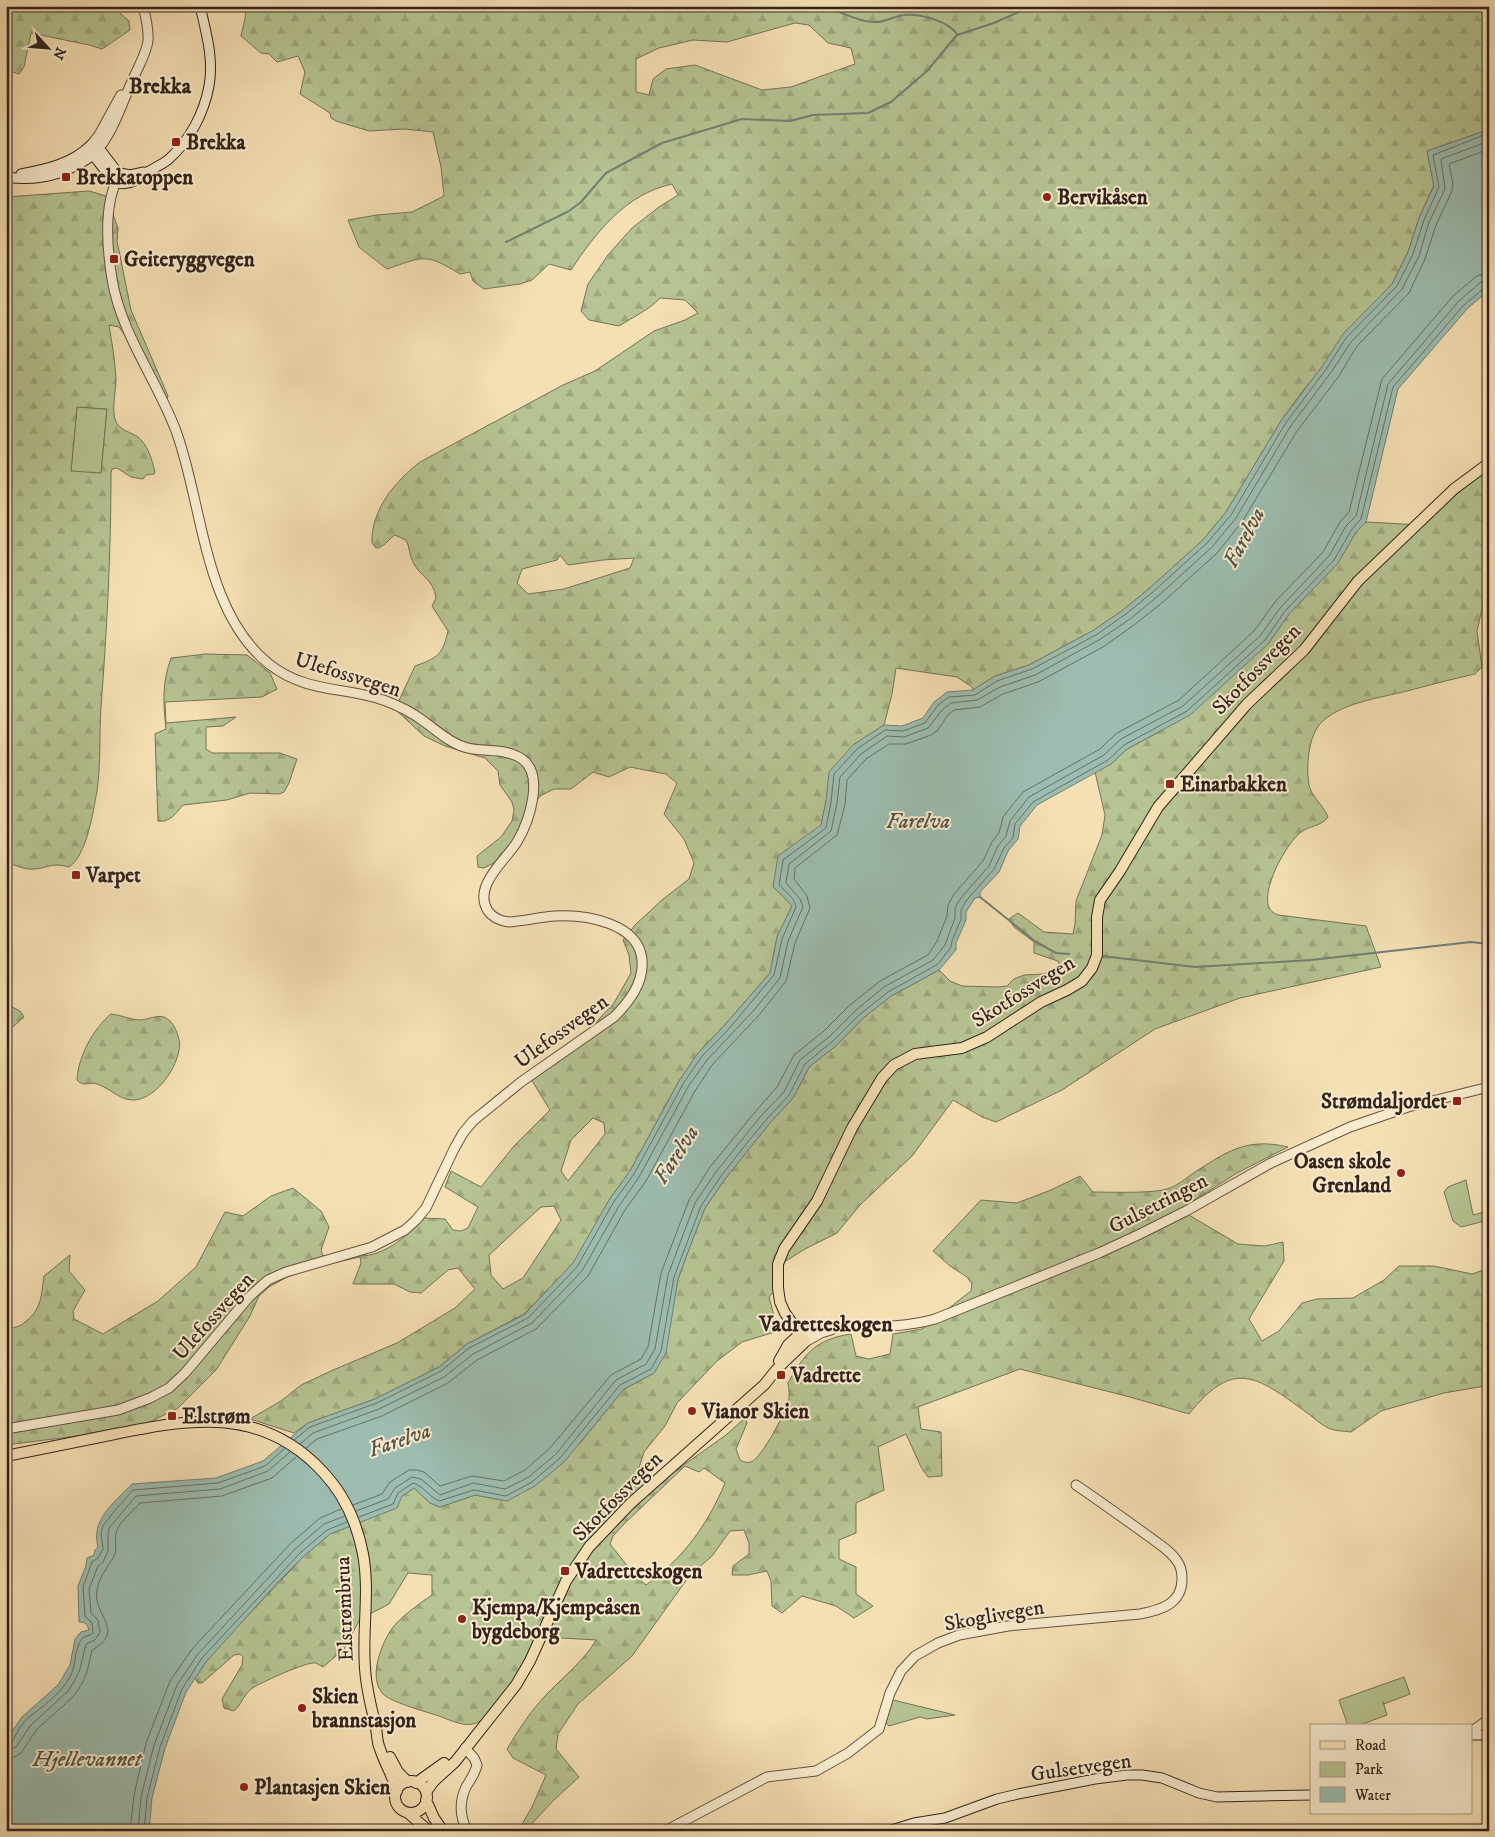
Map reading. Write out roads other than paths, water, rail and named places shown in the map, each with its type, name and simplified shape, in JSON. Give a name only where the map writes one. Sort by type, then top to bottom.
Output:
[{"type":"main road","name":"Skotfossvegen","points":[[426,1796],[434,1781],[455,1762],[501,1705],[523,1674],[566,1581],[589,1547],[631,1503],[764,1385],[802,1338],[786,1313],[778,1295],[778,1264],[784,1249],[817,1201],[852,1128],[882,1078],[894,1064],[915,1054],[962,1048],[987,1037],[1035,1005],[1076,986],[1082,981],[1092,968],[1097,955],[1096,917],[1100,900],[1120,871],[1158,806],[1247,704],[1304,650],[1358,581],[1454,489],[1489,463]]},
{"type":"main road","name":"Elstrømbrua","points":[[6,1456],[174,1423],[202,1420],[252,1427],[273,1435],[299,1451],[317,1466],[333,1485],[352,1516],[361,1544],[365,1565],[365,1668],[369,1698],[377,1739],[397,1791]]},
{"type":"main road","name":"Elstrømbrua","points":[[376,1729],[398,1772],[412,1782]]},
{"type":"main road","name":"Skotfossvegen","points":[[412,1782],[465,1748]]},
{"type":"main road","points":[[429,1831],[397,1804],[397,1791],[401,1785],[412,1782],[422,1786],[434,1818],[443,1831]]},
{"type":"main road","points":[[408,1813],[420,1810],[426,1796]]},
{"type":"street","points":[[94,149],[61,165],[6,177],[28,178],[56,174],[74,167],[94,149],[118,114],[143,56],[148,39],[147,19],[143,6]]},
{"type":"street","points":[[94,149],[109,176],[118,178],[126,184],[142,178],[163,163],[182,145],[198,120],[209,84],[208,40],[200,6]]},
{"type":"street","name":"Ulefossvegen","points":[[6,1429],[118,1410],[141,1403],[169,1388],[185,1373],[249,1297],[268,1280],[286,1272],[372,1247],[405,1230],[426,1208],[454,1149],[467,1127],[522,1082],[623,1009],[633,994],[642,971],[641,954],[635,940],[614,925],[564,916],[503,921],[492,916],[486,908],[484,895],[488,881],[514,846],[527,820],[534,782],[532,771],[527,762],[511,753],[475,750],[460,746],[413,714],[386,701],[317,687],[295,680],[268,663],[244,636],[229,613],[215,578],[176,430],[128,329],[117,299],[112,272],[108,221],[110,196],[118,178]]},
{"type":"street","name":"Gulsetringen","points":[[802,1338],[838,1327],[903,1326],[935,1319],[1090,1257],[1138,1235],[1186,1211],[1272,1163],[1350,1127],[1408,1107],[1489,1087]]},
{"type":"street","name":"Skoglivegen","points":[[665,1831],[766,1777],[816,1771],[848,1753],[879,1729],[890,1693],[901,1671],[915,1656],[938,1643],[965,1634],[1008,1626],[1140,1614],[1160,1610],[1174,1602],[1182,1586],[1181,1570],[1177,1560],[1076,1484]]},
{"type":"street","points":[[1472,1733],[1489,1719]]},
{"type":"street","points":[[1472,1734],[1489,1735]]},
{"type":"street","points":[[465,1748],[474,1758],[477,1765],[463,1794],[461,1804],[461,1815],[467,1831]]},
{"type":"street","name":"Gulsetvegen","points":[[888,1831],[914,1823],[945,1818],[997,1799],[1018,1794],[1095,1779],[1127,1775],[1162,1778],[1199,1793],[1217,1797],[1310,1795]]},
{"type":"water","name":"Farelva","points":[[1489,127],[1489,290],[1467,309],[1398,389],[1366,522],[1356,532],[1338,563],[1289,614],[1268,644],[1190,715],[1127,749],[1111,764],[1037,805],[1020,826],[1018,839],[1008,851],[999,872],[980,892],[980,897],[975,898],[966,912],[966,920],[956,943],[956,950],[939,970],[891,996],[862,1019],[837,1045],[809,1067],[793,1098],[769,1124],[725,1179],[705,1208],[678,1279],[666,1353],[654,1373],[624,1389],[564,1462],[535,1486],[507,1501],[475,1495],[440,1507],[430,1503],[414,1488],[402,1496],[397,1508],[330,1534],[303,1557],[206,1662],[186,1692],[165,1748],[152,1798],[149,1831],[6,1831],[6,1748],[9,1736],[22,1717],[58,1685],[70,1665],[75,1639],[81,1632],[89,1630],[86,1624],[79,1622],[78,1586],[87,1558],[94,1555],[98,1547],[99,1525],[111,1506],[132,1484],[216,1478],[263,1461],[308,1423],[375,1399],[439,1367],[467,1344],[524,1315],[573,1263],[609,1200],[630,1171],[679,1081],[698,1053],[770,973],[777,937],[792,906],[773,887],[778,856],[821,825],[829,772],[853,745],[884,725],[902,726],[923,718],[934,702],[947,692],[973,690],[995,676],[1029,665],[1094,630],[1151,587],[1203,540],[1226,512],[1281,421],[1323,365],[1343,334],[1392,284],[1408,252],[1419,218],[1434,186],[1427,151],[1482,132]]},
{"type":"waterway","points":[[826,6],[868,22],[878,22],[904,15],[925,17],[947,25],[957,34]]},
{"type":"waterway","points":[[506,242],[569,211],[581,202],[606,173],[662,143],[742,119],[790,121],[813,115],[868,113],[891,102],[927,71],[957,35],[994,23],[1032,6]]},
{"type":"waterway","points":[[980,897],[1036,942],[1056,953],[1069,954]]},
{"type":"waterway","points":[[1102,956],[1195,967],[1311,960],[1471,942],[1489,944]]},
{"type":"place","name":"Brekka","points":[[176,142]]},
{"type":"place","name":"Brekkatoppen","points":[[66,177]]},
{"type":"place","name":"Bervikåsen","points":[[1047,197]]},
{"type":"place","name":"Geiteryggvegen","points":[[114,259]]},
{"type":"place","name":"Einarbakken","points":[[1170,784]]},
{"type":"place","name":"Varpet","points":[[76,875]]},
{"type":"place","name":"Strømdaljordet","points":[[1457,1101]]},
{"type":"place","name":"Oasen skole Grenland","points":[[1401,1173]]},
{"type":"place","name":"Vadrette","points":[[781,1375]]},
{"type":"place","name":"Vianor Skien","points":[[692,1411]]},
{"type":"place","name":"Elstrøm","points":[[172,1416]]},
{"type":"place","name":"Vadretteskogen","points":[[565,1571]]},
{"type":"place","name":"Kjempa/Kjempeåsen bygdeborg","points":[[462,1619]]},
{"type":"place","name":"Skien brannstasjon","points":[[302,1708]]},
{"type":"place","name":"Plantasjen Skien","points":[[244,1787]]},
{"type":"district","name":"Brekka","points":[[160,85]]},
{"type":"district","name":"Vadretteskogen","points":[[826,1323]]},
{"type":"water label","name":"Hjellevannet","points":[[87,1758]]}]
